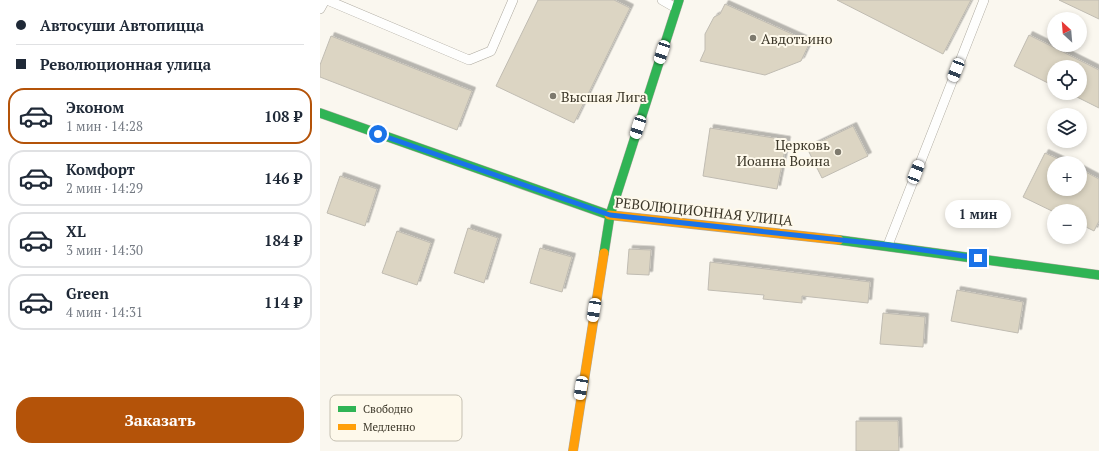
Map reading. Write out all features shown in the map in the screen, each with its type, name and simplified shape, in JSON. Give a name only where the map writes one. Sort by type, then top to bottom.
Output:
[{"type":"main road","points":[[573,451],[579,404],[610,215],[678,4]]},
{"type":"main road","name":"РЕВОЛЮЦИОННАЯ УЛИЦА","points":[[320,113],[610,215],[888,245],[1099,275]]},
{"type":"lane","points":[[320,9],[326,0],[469,60],[491,51],[513,0]]},
{"type":"lane","points":[[662,0],[678,4]]},
{"type":"lane","points":[[888,245],[984,0]]},
{"type":"building","points":[[538,0],[614,0],[630,8],[574,123],[496,86]]},
{"type":"building","points":[[837,0],[971,0],[943,54]]},
{"type":"building","points":[[1059,0],[1099,0],[1099,19]]},
{"type":"building","name":"Авдотьино","points":[[725,4],[810,42],[801,61],[765,75],[700,61],[705,50],[705,34],[714,17],[720,14]]},
{"type":"building","points":[[1029,35],[1047,44],[1047,52],[1063,52],[1079,60],[1047,60],[1047,82],[1014,66]]},
{"type":"building","points":[[331,36],[472,91],[457,130],[320,77],[320,65]]},
{"type":"building","points":[[1087,64],[1099,70],[1099,108],[1083,100],[1087,100]]},
{"type":"building","name":"Церковь Иоанна Воина","points":[[853,126],[868,156],[822,178],[807,148]]},
{"type":"building","points":[[710,128],[787,140],[777,189],[703,176]]},
{"type":"building","points":[[1045,153],[1052,156],[1047,156],[1047,196],[1087,196],[1087,173],[1099,179],[1099,221],[1094,231],[1087,228],[1087,204],[1047,204],[1047,209],[1023,197]]},
{"type":"building","points":[[340,176],[377,189],[365,226],[327,213]]},
{"type":"building","points":[[468,228],[498,238],[484,283],[454,273]]},
{"type":"building","points":[[397,231],[431,243],[417,285],[382,273]]},
{"type":"building","points":[[540,248],[572,257],[562,292],[530,283]]},
{"type":"building","points":[[629,249],[651,250],[649,275],[627,274]]},
{"type":"building","points":[[710,262],[870,282],[868,303],[802,296],[802,303],[763,299],[764,295],[708,290]]},
{"type":"building","points":[[957,290],[1023,302],[1018,333],[951,321]]},
{"type":"building","points":[[883,313],[925,317],[923,347],[880,344]]},
{"type":"building","points":[[856,421],[898,421],[899,451],[856,451]]},
{"type":"traffic: fast","points":[[604,253],[610,215],[679,0]]},
{"type":"traffic: fast","points":[[320,113],[609,215]]},
{"type":"traffic: fast","points":[[839,240],[1099,275]]},
{"type":"traffic: slow","points":[[609,215],[839,240]]},
{"type":"traffic: slow","points":[[573,451],[604,253]]},
{"type":"place","name":"Авдотьино","points":[[753,38]]},
{"type":"place","name":"Высшая Лига","points":[[553,96]]},
{"type":"place","name":"Церковь Иоанна Воина","points":[[838,152]]},
{"type":"route","points":[[378,134],[610,215],[888,245],[978,258]]}]
